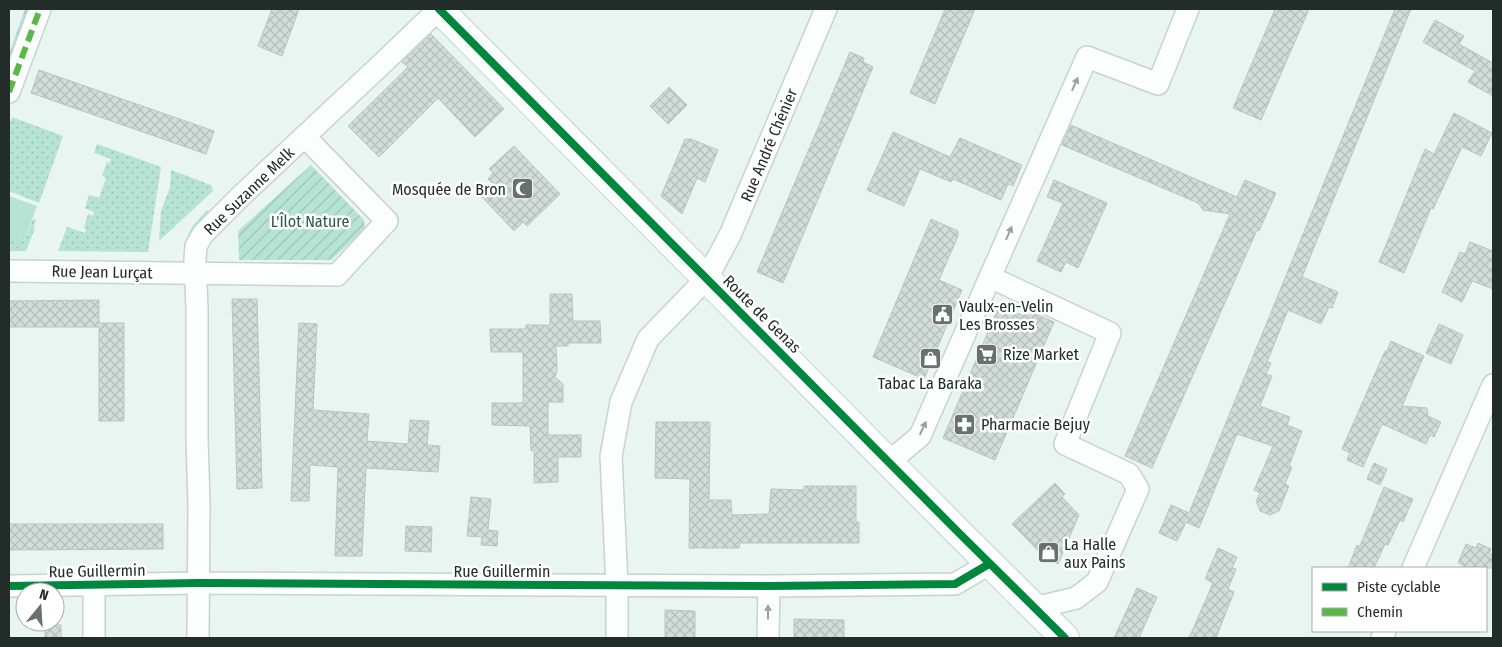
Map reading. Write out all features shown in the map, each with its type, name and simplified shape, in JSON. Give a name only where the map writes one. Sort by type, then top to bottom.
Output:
[{"type":"main road","name":"Route de Genas","points":[[439,9],[989,564],[1066,638]]},
{"type":"street","points":[[9,92],[40,9]]},
{"type":"street","name":"Rue Suzanne Melk","points":[[198,638],[199,504],[196,246],[203,234],[439,9]]},
{"type":"street","name":"Rue André Chénier","points":[[617,638],[617,585],[611,456],[621,402],[648,339],[706,278],[730,235],[826,9]]},
{"type":"street","points":[[890,462],[920,436],[1087,56],[1158,84],[1188,9]]},
{"type":"street","name":"Rue Jean Lurçat","points":[[9,271],[337,275],[387,221],[305,137]]},
{"type":"street","points":[[990,277],[1110,333],[1065,444],[1129,474],[1138,489],[1097,582],[1076,598],[1035,608]]},
{"type":"street","points":[[1413,567],[1493,385]]},
{"type":"street","name":"Rue Guillermin","points":[[9,586],[199,582],[769,586],[955,584],[989,564]]},
{"type":"street","points":[[94,584],[94,638]]},
{"type":"street","points":[[768,638],[769,586]]},
{"type":"green space","points":[[25,9],[36,9],[18,59],[9,56],[9,54]]},
{"type":"green space","points":[[12,117],[63,136],[39,203],[9,191],[9,126]]},
{"type":"green space","points":[[97,144],[161,167],[148,252],[58,251],[67,227],[85,233],[86,229],[84,228],[88,214],[93,216],[94,212],[85,208],[89,195],[99,198],[106,178],[102,176],[107,162],[110,163],[111,159],[94,153]]},
{"type":"green space","name":"L'Îlot Nature","points":[[311,165],[364,220],[365,227],[362,232],[331,260],[239,260],[238,231]]},
{"type":"green space","points":[[171,170],[211,185],[213,191],[159,241],[161,211],[170,187]]},
{"type":"green space","points":[[9,196],[37,206],[24,241],[9,235]]},
{"type":"green space","points":[[207,210],[211,214],[189,245],[184,244],[192,227]]},
{"type":"green space","points":[[33,219],[36,220],[35,228],[26,251],[9,251],[9,235],[24,241]]},
{"type":"building","points":[[272,9],[299,9],[282,56],[258,46]]},
{"type":"building","points":[[945,9],[975,9],[935,104],[910,93]]},
{"type":"building","points":[[1275,9],[1309,9],[1261,120],[1233,108]]},
{"type":"building","points":[[1395,9],[1411,9],[1302,277],[1338,292],[1332,308],[1329,307],[1321,324],[1288,310],[1267,362],[1271,363],[1266,374],[1272,376],[1260,406],[1290,417],[1287,425],[1302,431],[1289,466],[1292,467],[1285,484],[1289,486],[1279,511],[1270,515],[1260,511],[1256,501],[1260,493],[1254,490],[1273,446],[1237,434],[1199,528],[1186,522],[1177,541],[1159,533],[1171,505],[1189,513]]},
{"type":"building","points":[[1435,20],[1464,36],[1459,44],[1493,63],[1493,96],[1468,82],[1475,71],[1423,42]]},
{"type":"building","points":[[431,34],[504,109],[475,137],[438,98],[379,157],[348,126],[408,67],[402,62]]},
{"type":"building","points":[[850,52],[864,58],[863,62],[873,67],[783,283],[757,272]]},
{"type":"building","points":[[39,70],[214,131],[206,154],[31,93]]},
{"type":"building","points":[[669,87],[687,105],[668,124],[650,106]]},
{"type":"building","points":[[1454,113],[1492,133],[1481,156],[1462,147],[1433,209],[1431,208],[1404,273],[1379,262],[1425,149],[1434,154]]},
{"type":"building","points":[[1071,125],[1237,197],[1245,180],[1276,193],[1259,231],[1257,230],[1152,468],[1125,456],[1230,214],[1203,210],[1198,203],[1062,145]]},
{"type":"building","points":[[893,132],[950,157],[960,138],[1022,165],[1013,186],[1008,184],[1001,200],[953,179],[951,182],[920,169],[904,206],[867,190]]},
{"type":"building","points":[[685,139],[691,139],[718,150],[705,182],[697,178],[682,214],[661,196]]},
{"type":"building","name":"Mosquée de Bron","points":[[514,146],[560,194],[527,226],[523,222],[514,231],[481,196],[494,184],[488,179],[493,173],[489,169]]},
{"type":"building","points":[[1054,180],[1107,203],[1078,268],[1066,262],[1061,272],[1037,261],[1063,203],[1047,197]]},
{"type":"building","points":[[931,219],[958,231],[958,236],[939,280],[962,290],[924,379],[873,357]]},
{"type":"building","points":[[1470,242],[1493,251],[1493,289],[1472,281],[1462,302],[1442,292],[1460,252],[1465,254]]},
{"type":"building","points":[[550,294],[572,294],[573,321],[600,321],[601,343],[568,343],[568,346],[556,346],[557,370],[555,377],[563,384],[563,402],[548,402],[548,435],[581,435],[581,457],[558,457],[558,482],[534,483],[534,450],[531,451],[530,426],[492,425],[492,403],[523,403],[523,352],[491,352],[490,329],[526,329],[526,325],[550,325]]},
{"type":"building","points":[[232,299],[257,299],[262,488],[237,489]]},
{"type":"building","points":[[99,300],[99,323],[124,323],[124,421],[99,421],[99,327],[9,327],[9,301]]},
{"type":"building","points":[[999,306],[1024,316],[1026,310],[1054,322],[995,460],[943,438]]},
{"type":"building","points":[[299,323],[317,324],[313,410],[369,414],[367,441],[408,444],[410,420],[429,421],[427,445],[440,446],[438,472],[366,468],[362,556],[335,556],[338,467],[310,465],[309,501],[291,501]]},
{"type":"building","points":[[1439,324],[1463,335],[1451,364],[1426,353]]},
{"type":"building","points":[[1391,341],[1424,356],[1402,406],[1427,408],[1428,416],[1441,422],[1434,437],[1430,435],[1426,444],[1382,424],[1363,467],[1347,460],[1350,453],[1342,449]]},
{"type":"building","points":[[656,422],[710,422],[709,500],[731,500],[732,515],[769,514],[771,489],[804,490],[804,486],[856,486],[856,522],[859,522],[859,543],[740,543],[739,548],[689,548],[690,479],[655,478]]},
{"type":"building","points":[[1374,463],[1387,469],[1380,485],[1367,479]]},
{"type":"building","points":[[1055,483],[1065,494],[1062,497],[1079,515],[1058,564],[1046,559],[1012,524]]},
{"type":"building","points":[[1384,487],[1413,499],[1403,522],[1400,520],[1388,545],[1385,544],[1374,567],[1348,567],[1357,545],[1360,546]]},
{"type":"building","points":[[471,497],[491,499],[488,530],[498,531],[497,546],[481,545],[482,537],[467,536]]},
{"type":"building","points":[[9,524],[163,524],[163,549],[9,550]]},
{"type":"building","points":[[406,526],[432,527],[431,552],[405,551]]},
{"type":"building","points":[[1478,543],[1491,549],[1489,554],[1493,555],[1493,568],[1467,567],[1458,563],[1466,544],[1476,548]]},
{"type":"building","points":[[1218,548],[1237,557],[1232,568],[1236,569],[1228,589],[1234,592],[1216,638],[1189,638],[1213,583],[1205,579]]},
{"type":"building","points":[[1137,588],[1157,597],[1139,638],[1114,638]]},
{"type":"building","points":[[665,610],[695,611],[695,638],[665,638]]},
{"type":"building","points":[[794,619],[844,620],[844,638],[794,638]]},
{"type":"building","points":[[45,632],[61,632],[61,638],[45,638]]},
{"type":"marked path","points":[[9,92],[40,9]]},
{"type":"cycle path","points":[[439,9],[1065,638]]},
{"type":"cycle path","points":[[9,586],[199,583],[769,586],[955,584],[989,564]]},
{"type":"place","name":"Mosquée de Bron","points":[[522,189]]},
{"type":"place","name":"Vaulx-en-Velin Les Brosses","points":[[943,315]]},
{"type":"place","name":"Rize Market","points":[[987,354]]},
{"type":"place","name":"Tabac La Baraka","points":[[930,359]]},
{"type":"place","name":"Pharmacie Bejuy","points":[[965,424]]},
{"type":"place","name":"La Halle aux Pains","points":[[1048,553]]}]
